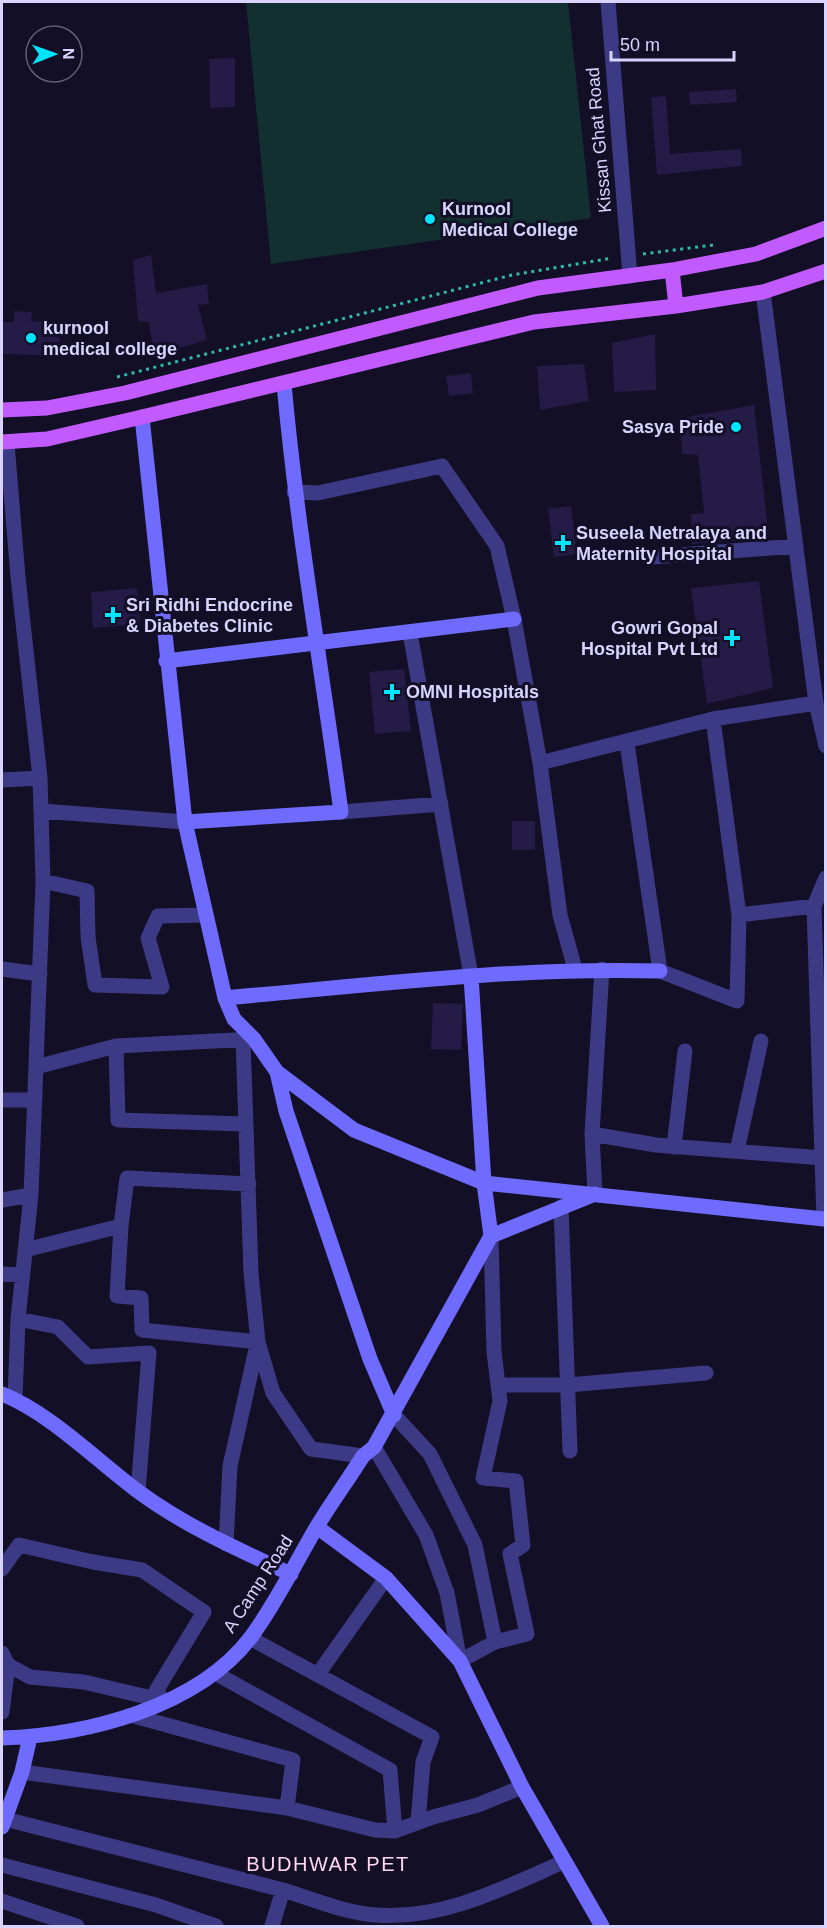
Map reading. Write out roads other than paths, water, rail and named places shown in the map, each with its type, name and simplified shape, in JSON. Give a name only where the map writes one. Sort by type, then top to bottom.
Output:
[{"type":"main road","points":[[2,410],[48,408],[136,391],[538,288],[672,270],[756,254],[825,228]]},
{"type":"main road","points":[[672,270],[676,306]]},
{"type":"main road","points":[[4,442],[47,439],[284,384],[534,322],[676,306],[763,292],[825,271]]},
{"type":"main road","points":[[136,391],[142,417]]},
{"type":"street","name":"Kissan Ghat Road","points":[[608,2],[630,276]]},
{"type":"street","points":[[763,292],[816,703],[825,746]]},
{"type":"street","points":[[284,384],[294,492],[319,644],[341,812]]},
{"type":"street","points":[[142,417],[166,661],[185,822],[225,999],[234,1020],[277,1072],[354,1130],[484,1183],[824,1219],[814,906],[825,878]]},
{"type":"street","points":[[4,442],[40,778],[44,881],[31,1195],[8,1397],[138,1491],[226,1544],[291,1574]]},
{"type":"street","points":[[294,492],[318,493],[442,466],[497,546],[514,619],[540,763],[560,915],[575,969]]},
{"type":"street","points":[[653,557],[796,546]]},
{"type":"street","points":[[166,661],[514,619]]},
{"type":"street","points":[[410,633],[471,976],[484,1183],[491,1236],[494,1352],[500,1401],[483,1478],[516,1481],[523,1545],[510,1554],[527,1634],[495,1642],[460,1661]]},
{"type":"street","points":[[540,763],[627,743],[712,719],[816,703]]},
{"type":"street","points":[[225,999],[471,976],[602,969],[660,971],[737,1001],[739,915],[712,719]]},
{"type":"street","points":[[627,743],[660,971]]},
{"type":"street","points":[[2,780],[40,778]]},
{"type":"street","points":[[42,811],[185,822],[441,804]]},
{"type":"street","points":[[44,881],[87,891],[88,937],[95,985],[162,987],[148,938],[158,916],[205,915]]},
{"type":"street","points":[[739,915],[814,906]]},
{"type":"street","points":[[2,969],[40,974]]},
{"type":"street","points":[[595,1194],[592,1134],[602,969]]},
{"type":"street","points":[[36,1067],[116,1046],[249,1039]]},
{"type":"street","points":[[249,1039],[245,1124],[251,1273],[258,1342],[273,1393],[311,1449],[369,1452],[426,1535],[447,1593],[460,1661],[522,1787],[563,1862],[602,1926]]},
{"type":"street","points":[[737,1151],[761,1041]]},
{"type":"street","points":[[116,1046],[118,1120],[245,1124]]},
{"type":"street","points":[[674,1147],[685,1051]]},
{"type":"street","points":[[277,1072],[286,1111],[370,1359],[394,1415],[430,1454],[475,1545],[495,1642]]},
{"type":"street","points":[[2,1100],[35,1101]]},
{"type":"street","points":[[592,1134],[674,1147],[823,1158]]},
{"type":"street","points":[[249,1184],[127,1179],[120,1227],[117,1296],[141,1298],[142,1330],[258,1342]]},
{"type":"street","points":[[491,1236],[595,1194]]},
{"type":"street","points":[[2,1200],[31,1195]]},
{"type":"street","points":[[561,1207],[570,1451]]},
{"type":"street","points":[[25,1250],[120,1227]]},
{"type":"street","name":"A Camp Road","points":[[2,1738],[30,1737],[134,1716],[183,1694],[216,1673],[250,1638],[291,1574],[317,1527],[394,1415],[491,1236]]},
{"type":"street","points":[[2,1274],[22,1275]]},
{"type":"street","points":[[18,1319],[57,1327],[88,1358],[149,1353],[138,1491]]},
{"type":"street","points":[[226,1544],[230,1466],[258,1342]]},
{"type":"street","points":[[498,1385],[568,1385],[706,1373]]},
{"type":"street","points":[[317,1527],[386,1578],[460,1661]]},
{"type":"street","points":[[2,1569],[19,1545],[59,1552],[93,1562],[142,1570],[204,1612],[156,1691],[164,1701]]},
{"type":"street","points":[[318,1674],[386,1578]]},
{"type":"street","points":[[250,1638],[432,1737],[423,1762],[418,1822]]},
{"type":"street","points":[[5,1659],[30,1677],[84,1682],[164,1701]]},
{"type":"street","points":[[2,1712],[5,1659]]},
{"type":"street","points":[[216,1673],[390,1770],[395,1831]]},
{"type":"street","points":[[134,1716],[293,1760],[287,1808]]},
{"type":"street","points":[[30,1737],[22,1772],[3,1823],[283,1890],[375,1915],[423,1913],[478,1899],[563,1862]]},
{"type":"street","points":[[22,1772],[287,1808],[375,1830],[395,1831],[478,1805],[522,1787]]},
{"type":"street","points":[[2,1865],[156,1905],[216,1926]]},
{"type":"street","points":[[272,1926],[283,1890]]},
{"type":"street","points":[[2,1901],[77,1926]]},
{"type":"place","name":"Kurnool Medical College","points":[[430,219]]},
{"type":"place","name":"kurnool medical college","points":[[31,338]]},
{"type":"place","name":"Sasya Pride","points":[[736,427]]},
{"type":"place","name":"Suseela Netralaya and Maternity Hospital","points":[[563,543]]},
{"type":"place","name":"Sri Ridhi Endocrine & Diabetes Clinic","points":[[113,615]]},
{"type":"place","name":"Gowri Gopal Hospital Pvt Ltd","points":[[732,638]]},
{"type":"place","name":"OMNI Hospitals","points":[[392,692]]},
{"type":"district","name":"BUDHWAR PET","points":[[328,1864]]}]
